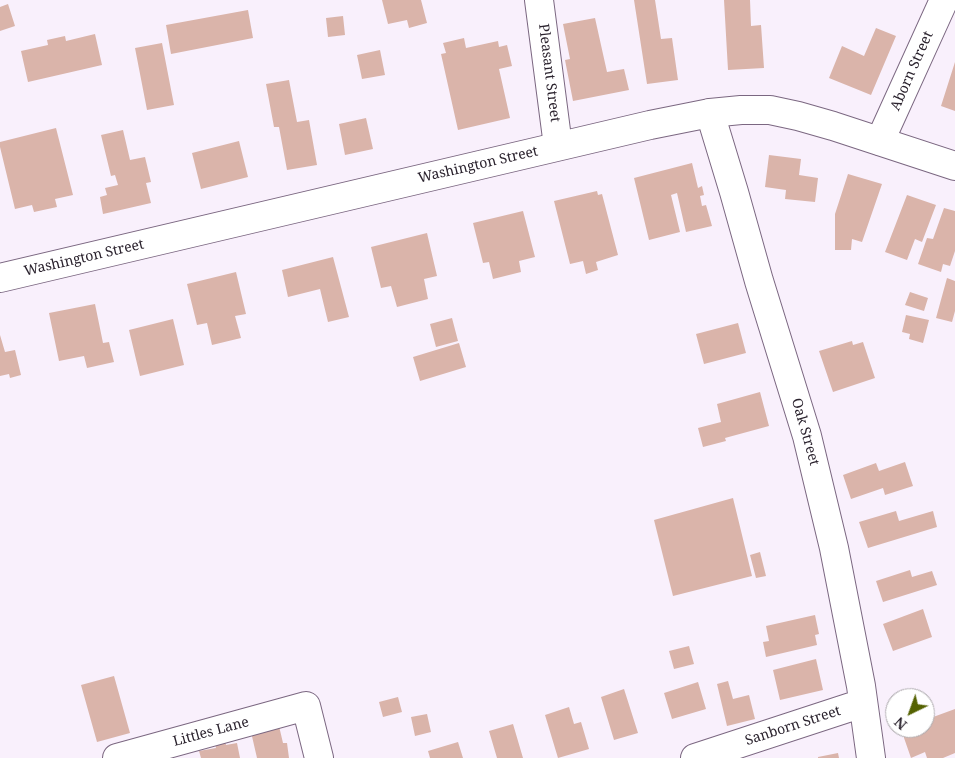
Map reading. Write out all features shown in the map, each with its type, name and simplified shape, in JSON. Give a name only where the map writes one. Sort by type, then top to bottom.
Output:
[{"type":"street","name":"Pleasant Street","points":[[539,0],[558,146]]},
{"type":"street","name":"Aborn Street","points":[[880,141],[944,0]]},
{"type":"street","name":"Washington Street","points":[[0,278],[650,124],[741,110],[770,110],[833,126],[955,166]]},
{"type":"street","name":"Oak Street","points":[[710,114],[807,436],[834,548],[863,703],[871,758]]},
{"type":"street","name":"Sanborn Street","points":[[695,758],[863,703]]},
{"type":"street","name":"Littles Lane","points":[[117,758],[306,706],[320,758]]},
{"type":"building","points":[[382,0],[421,0],[427,23],[409,28],[407,20],[388,24]]},
{"type":"building","points":[[634,0],[655,0],[661,39],[672,38],[678,80],[647,84]]},
{"type":"building","points":[[724,0],[750,0],[751,26],[761,25],[764,68],[728,70]]},
{"type":"building","points":[[8,4],[15,26],[0,31],[0,7]]},
{"type":"building","points":[[248,10],[253,38],[171,54],[166,25]]},
{"type":"building","points":[[343,16],[345,35],[328,37],[326,18]]},
{"type":"building","points":[[595,18],[607,72],[624,69],[629,90],[573,101],[565,60],[570,59],[563,24]]},
{"type":"building","points":[[876,28],[896,36],[871,95],[829,78],[842,46],[864,56]]},
{"type":"building","points":[[95,34],[102,65],[28,82],[21,51],[48,45],[47,40],[65,36],[66,41]]},
{"type":"building","points":[[464,38],[466,48],[498,41],[499,47],[507,45],[512,66],[499,69],[510,118],[458,130],[441,54],[446,53],[443,43]]},
{"type":"building","points":[[162,43],[174,105],[147,110],[135,48]]},
{"type":"building","points":[[380,50],[385,75],[362,79],[357,55]]},
{"type":"building","points":[[955,62],[955,111],[941,106]]},
{"type":"building","points":[[289,80],[297,122],[309,120],[317,165],[287,170],[279,127],[274,127],[266,84]]},
{"type":"building","points":[[366,118],[373,149],[345,155],[339,124]]},
{"type":"building","points":[[56,128],[73,195],[55,199],[57,207],[34,212],[32,205],[15,209],[0,142]]},
{"type":"building","points":[[123,130],[130,160],[145,157],[151,182],[146,183],[151,203],[103,214],[100,197],[107,195],[105,188],[118,185],[115,175],[111,176],[101,135]]},
{"type":"building","points":[[239,141],[248,177],[201,189],[192,153]]},
{"type":"building","points":[[769,155],[801,159],[799,175],[818,178],[815,202],[785,199],[786,190],[765,187]]},
{"type":"building","points":[[692,163],[698,188],[702,186],[704,195],[700,196],[702,206],[706,205],[712,226],[686,232],[677,193],[671,195],[680,232],[649,240],[634,178]]},
{"type":"building","points":[[848,174],[882,184],[862,242],[852,239],[851,250],[835,250],[835,214]]},
{"type":"building","points":[[597,191],[598,195],[602,194],[618,255],[596,262],[598,270],[586,274],[583,261],[570,264],[554,201]]},
{"type":"building","points":[[907,195],[936,205],[922,242],[915,239],[907,260],[885,252]]},
{"type":"building","points":[[944,208],[955,211],[955,251],[950,266],[943,264],[941,272],[918,264],[927,238],[933,239]]},
{"type":"building","points":[[523,211],[535,257],[519,261],[521,272],[493,279],[489,262],[483,263],[473,223]]},
{"type":"building","points":[[427,233],[437,276],[424,279],[428,299],[397,307],[391,286],[381,288],[371,247]]},
{"type":"building","points":[[333,257],[349,317],[328,322],[320,289],[288,297],[282,270]]},
{"type":"building","points":[[236,272],[246,314],[235,316],[241,338],[212,345],[207,323],[197,325],[187,284]]},
{"type":"building","points":[[947,278],[955,281],[955,311],[952,322],[936,318]]},
{"type":"building","points":[[910,292],[928,298],[924,311],[905,305]]},
{"type":"building","points":[[95,304],[103,343],[109,342],[114,362],[87,368],[84,356],[59,361],[49,313]]},
{"type":"building","points":[[906,315],[929,320],[923,343],[909,339],[910,334],[902,332]]},
{"type":"building","points":[[452,318],[458,341],[436,347],[430,324]]},
{"type":"building","points":[[173,319],[184,365],[140,376],[129,330]]},
{"type":"building","points":[[738,323],[746,353],[704,364],[696,334]]},
{"type":"building","points":[[0,335],[5,352],[15,350],[21,375],[10,378],[9,374],[0,376]]},
{"type":"building","points":[[852,341],[853,345],[863,342],[875,378],[833,392],[819,351]]},
{"type":"building","points":[[459,343],[466,367],[420,381],[413,357]]},
{"type":"building","points":[[760,392],[769,426],[725,438],[726,441],[703,447],[698,428],[721,422],[717,404]]},
{"type":"building","points":[[905,462],[913,486],[885,495],[883,488],[851,499],[843,475],[876,463],[879,471]]},
{"type":"building","points":[[733,498],[752,576],[673,596],[654,520]]},
{"type":"building","points":[[896,511],[899,521],[933,511],[937,527],[868,548],[859,522]]},
{"type":"building","points":[[760,552],[766,576],[756,578],[750,555]]},
{"type":"building","points":[[910,570],[912,577],[932,571],[937,585],[883,602],[876,581]]},
{"type":"building","points":[[923,609],[932,637],[893,651],[883,624]]},
{"type":"building","points":[[815,615],[819,634],[815,635],[817,645],[766,657],[763,642],[769,641],[766,626]]},
{"type":"building","points":[[689,646],[694,664],[674,669],[669,651]]},
{"type":"building","points":[[816,659],[823,690],[780,700],[773,670]]},
{"type":"building","points":[[114,676],[130,733],[97,742],[81,685]]},
{"type":"building","points":[[728,681],[733,699],[749,695],[755,719],[727,726],[717,684]]},
{"type":"building","points":[[698,682],[706,709],[672,719],[664,693]]},
{"type":"building","points":[[624,689],[638,733],[614,740],[601,697]]},
{"type":"building","points":[[398,697],[402,712],[383,717],[379,702]]},
{"type":"building","points":[[569,707],[574,724],[581,722],[589,749],[558,758],[545,715]]},
{"type":"building","points":[[955,709],[955,753],[943,758],[927,758],[925,752],[911,758],[904,738],[935,738],[935,716]]},
{"type":"building","points":[[427,714],[431,732],[415,736],[411,717]]},
{"type":"building","points":[[513,724],[523,758],[497,758],[489,731]]},
{"type":"building","points":[[279,726],[283,743],[287,743],[289,758],[257,758],[251,732]]},
{"type":"building","points":[[225,741],[226,745],[237,743],[240,758],[201,758],[199,751],[216,748],[215,744]]},
{"type":"building","points":[[458,742],[463,758],[430,758],[428,751]]},
{"type":"building","points":[[838,753],[839,758],[818,758],[818,757]]}]
